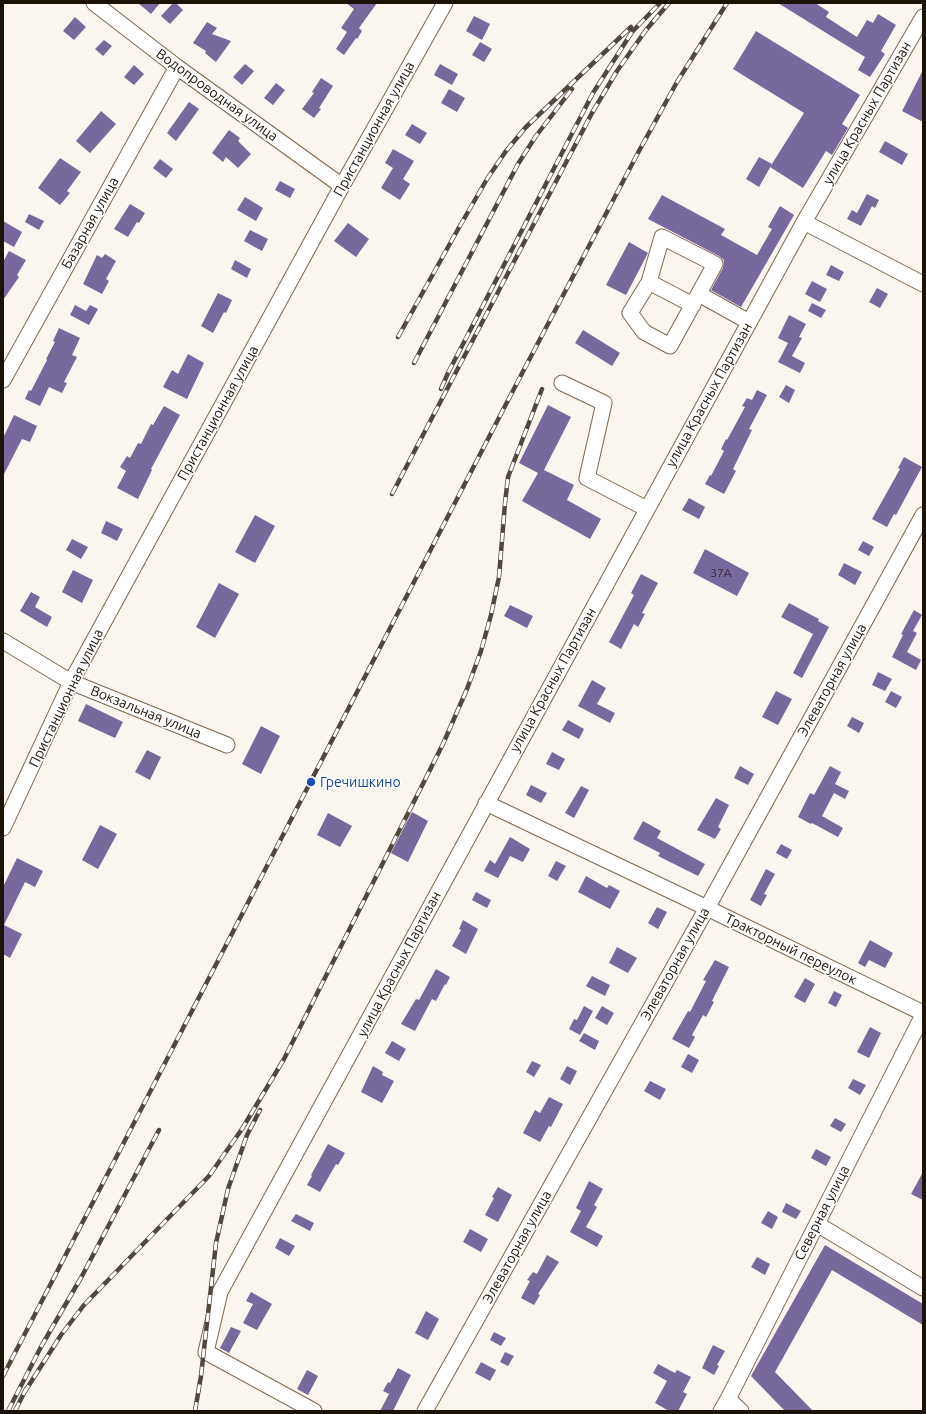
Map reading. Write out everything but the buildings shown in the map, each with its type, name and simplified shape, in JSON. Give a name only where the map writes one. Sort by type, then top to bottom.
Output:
[{"type":"street","name":"Водопроводная улица","points":[[94,3],[177,67],[342,186]]},
{"type":"street","name":"Пристанционная улица","points":[[3,828],[71,682],[342,186],[445,3]]},
{"type":"street","name":"улица Красных Партизан","points":[[314,1411],[206,1352],[220,1292],[804,222],[923,17]]},
{"type":"street","name":"Базарная улица","points":[[3,380],[177,67]]},
{"type":"street","points":[[804,222],[923,284]]},
{"type":"street","points":[[662,237],[715,264],[696,299],[670,346],[644,332],[630,313],[649,282],[662,237]]},
{"type":"street","points":[[649,282],[696,299],[749,322]]},
{"type":"street","points":[[562,383],[604,403],[587,478],[647,509]]},
{"type":"street","name":"Элеваторная улица","points":[[425,1411],[707,908],[923,515]]},
{"type":"street","name":"Вокзальная улица","points":[[3,641],[71,682],[227,745]]},
{"type":"street","name":"Тракторный переулок","points":[[486,804],[707,908],[923,1014]]},
{"type":"street","name":"Северная улица","points":[[724,1405],[817,1224],[919,1037],[923,1014]]},
{"type":"street","points":[[817,1224],[923,1288]]},
{"type":"street","points":[[724,1405],[741,1411]]},
{"type":"railway","points":[[441,389],[593,93],[632,32],[660,3]]},
{"type":"railway","points":[[392,494],[592,113],[617,71],[646,30],[669,3]]},
{"type":"railway","points":[[3,1376],[518,381],[639,151],[677,82],[727,3]]},
{"type":"railway","points":[[398,337],[487,179],[506,151],[526,127],[631,27]]},
{"type":"railway","points":[[414,363],[518,164],[536,136],[572,89]]},
{"type":"railway","points":[[24,1393],[61,1335],[84,1305],[209,1176],[242,1129],[284,1059],[443,744],[467,689],[481,651],[491,615],[499,577],[508,477],[542,389]]},
{"type":"railway","points":[[195,1411],[201,1376],[216,1243],[228,1189],[247,1135],[260,1110]]},
{"type":"railway","points":[[8,1411],[42,1345],[82,1276],[159,1130]]},
{"type":"railway","points":[[15,1411],[26,1389]]},
{"type":"place","name":"Гречишкино","points":[[311,782]]}]
